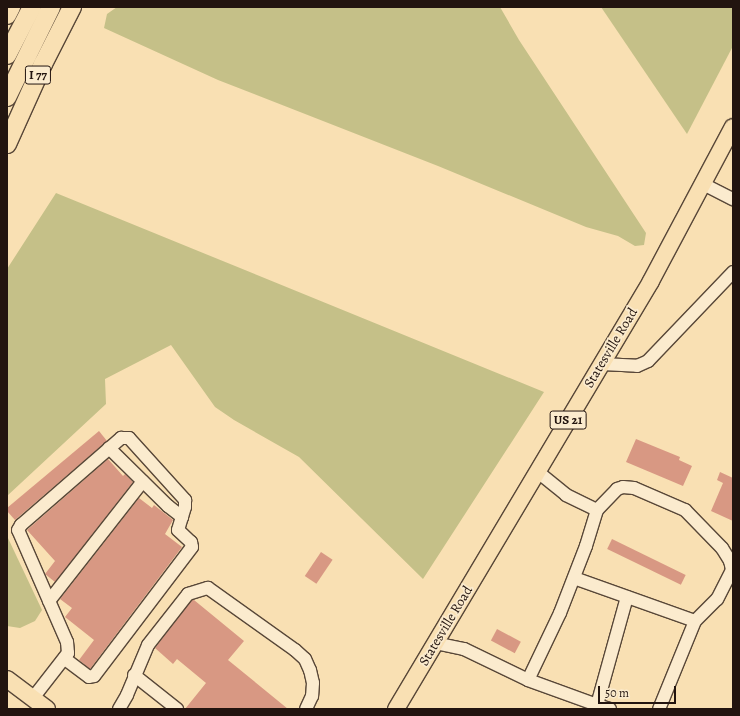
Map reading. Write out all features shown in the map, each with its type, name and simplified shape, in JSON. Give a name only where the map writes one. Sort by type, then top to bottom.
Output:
[{"type":"highway","points":[[7,15],[11,7]]},
{"type":"highway","points":[[7,55],[32,7]]},
{"type":"highway","name":"I 77","points":[[7,97],[50,7]]},
{"type":"highway","name":"I 77","points":[[7,144],[43,64],[72,7]]},
{"type":"main road","name":"Statesville Road","points":[[400,708],[435,643],[651,281],[733,127]]},
{"type":"main road","points":[[7,679],[47,709]]},
{"type":"lane","points":[[703,184],[733,199]]},
{"type":"lane","points":[[602,364],[637,366],[648,361],[733,272]]},
{"type":"lane","points":[[32,698],[64,658],[68,653],[67,642],[18,530],[21,525],[121,438],[129,438],[185,500],[178,530],[191,542],[192,547],[94,676],[89,677],[64,658]]},
{"type":"lane","points":[[109,448],[182,517]]},
{"type":"lane","points":[[538,472],[566,495],[597,510]]},
{"type":"lane","points":[[50,601],[143,481]]},
{"type":"lane","points":[[528,680],[549,639],[574,578],[597,510],[617,489],[622,487],[634,488],[685,510],[722,548],[730,561],[732,570],[717,599],[695,621],[659,709]]},
{"type":"lane","points":[[574,578],[695,621]]},
{"type":"lane","points":[[119,709],[127,695],[134,675],[148,645],[188,594],[208,588],[305,659],[310,670],[313,683],[312,696],[306,709]]},
{"type":"lane","points":[[596,707],[627,597]]},
{"type":"lane","points":[[435,643],[464,649],[528,680],[596,707],[610,709]]},
{"type":"lane","points":[[134,675],[177,709]]},
{"type":"shaded area","points":[[117,7],[500,7],[519,40],[646,233],[644,245],[635,246],[618,236],[586,227],[438,166],[218,80],[104,28],[107,14]]},
{"type":"shaded area","points":[[601,7],[733,7],[733,46],[687,134]]},
{"type":"shaded area","points":[[56,193],[544,392],[423,579],[299,457],[234,420],[215,407],[171,345],[105,379],[106,404],[7,496],[7,269]]},
{"type":"shaded area","points":[[7,536],[42,610],[35,621],[20,628],[7,626]]},
{"type":"building","points":[[99,431],[107,441],[15,520],[7,511],[7,508]]},
{"type":"building","points":[[636,439],[680,457],[679,460],[692,466],[683,486],[626,462]]},
{"type":"building","points":[[108,459],[123,476],[125,474],[133,482],[55,582],[45,574],[55,561],[27,530]]},
{"type":"building","points":[[720,472],[733,478],[733,521],[711,511],[723,483],[717,480]]},
{"type":"building","points":[[139,498],[152,508],[154,505],[173,520],[165,534],[182,547],[90,669],[79,660],[94,640],[65,617],[72,608],[60,599]]},
{"type":"building","points":[[612,539],[686,575],[681,585],[607,549]]},
{"type":"building","points":[[321,552],[333,560],[316,584],[305,576]]},
{"type":"building","points":[[192,600],[194,600],[244,641],[228,660],[288,709],[185,709],[206,683],[177,659],[173,664],[155,648]]},
{"type":"building","points":[[497,629],[521,642],[515,653],[491,640]]}]
